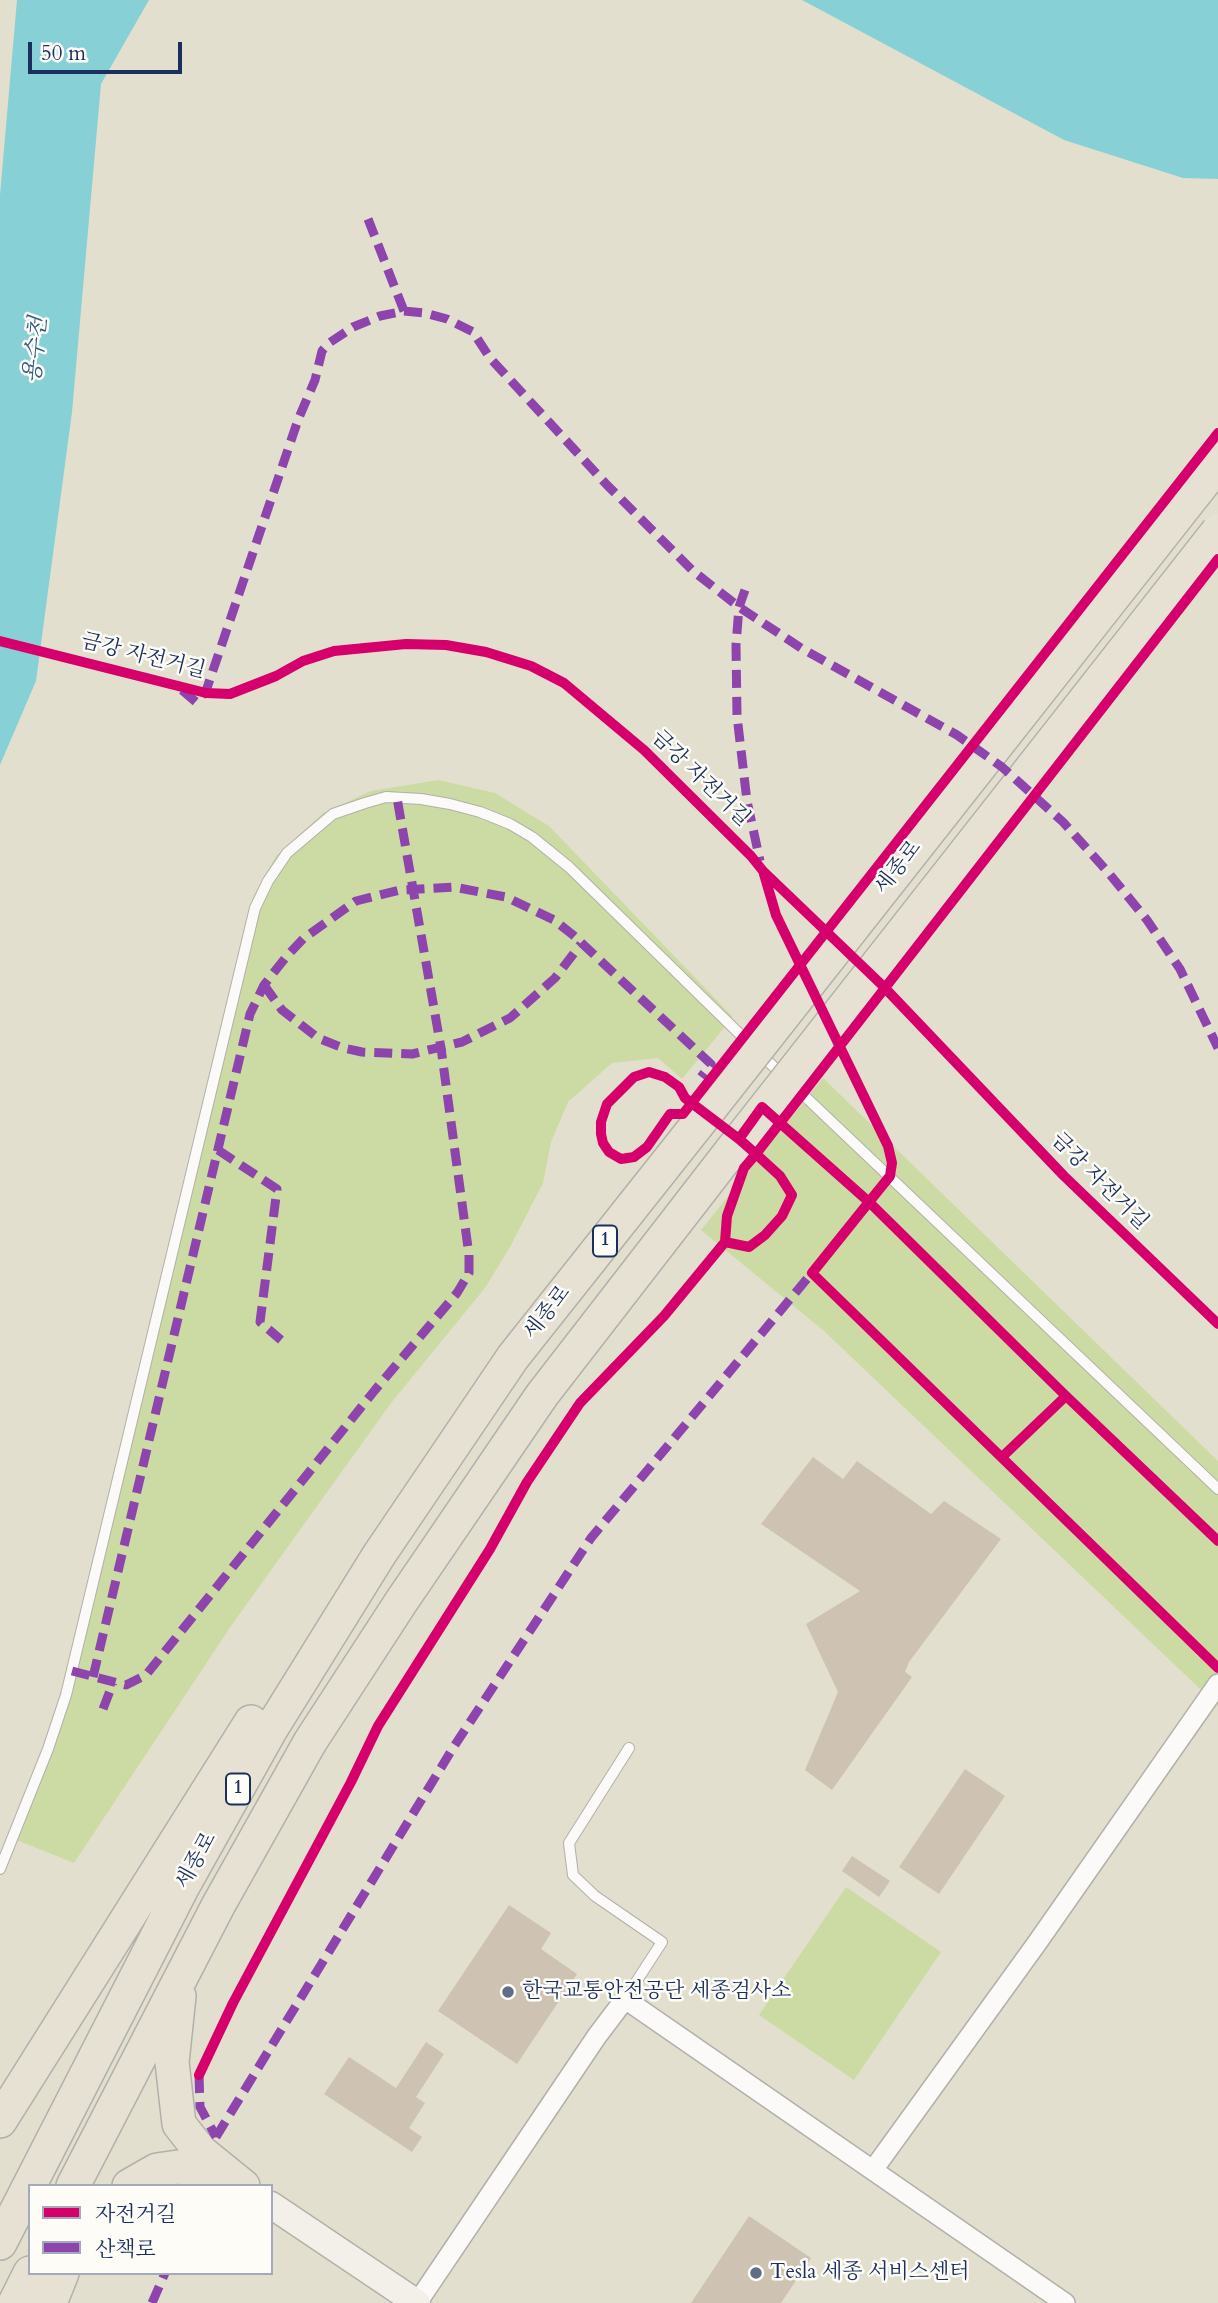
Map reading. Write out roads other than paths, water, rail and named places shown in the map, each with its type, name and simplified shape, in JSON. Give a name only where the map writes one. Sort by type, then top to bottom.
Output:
[{"type":"highway","name":"세종로","points":[[30,2184],[183,1886],[271,1729],[379,1555],[513,1357],[1218,464]]},
{"type":"highway","name":"세종로","points":[[74,2184],[219,1904],[310,1742],[401,1602],[542,1395],[1218,531]]},
{"type":"highway","points":[[0,2121],[283,1670],[346,1576],[513,1357]]},
{"type":"highway","points":[[99,2184],[219,1904]]},
{"type":"highway","points":[[179,1994],[172,2062],[180,2124],[201,2152],[240,2184]]},
{"type":"highway","points":[[132,2184],[157,2170],[178,2167],[211,2171],[238,2184]]},
{"type":"highway","name":"세종로","points":[[0,2243],[28,2188]]},
{"type":"highway","points":[[15,2303],[29,2275]]},
{"type":"highway","points":[[50,2303],[61,2275]]},
{"type":"street","points":[[873,2170],[1037,1943],[1218,1684]]},
{"type":"street","points":[[273,2206],[417,2303],[597,2036],[625,1999],[1065,2303]]},
{"type":"lane","points":[[0,1869],[66,1695],[255,908],[268,881],[287,853],[333,814],[365,803],[386,797],[450,804],[510,824],[532,837],[569,867],[626,921],[755,1049],[1218,1489]]},
{"type":"lane","points":[[625,1999],[662,1942],[595,1896],[573,1875],[569,1843],[629,1748]]},
{"type":"water","name":"용수천","points":[[17,0],[149,0],[101,84],[72,412],[36,681],[0,765],[0,195]]},
{"type":"water","points":[[802,0],[1218,0],[1218,179],[1183,178],[1064,140]]},
{"type":"place","name":"한국교통안전공단 세종검사소","points":[[508,1992]]},
{"type":"place","name":"Tesla 세종 서비스센터","points":[[756,2273]]}]
